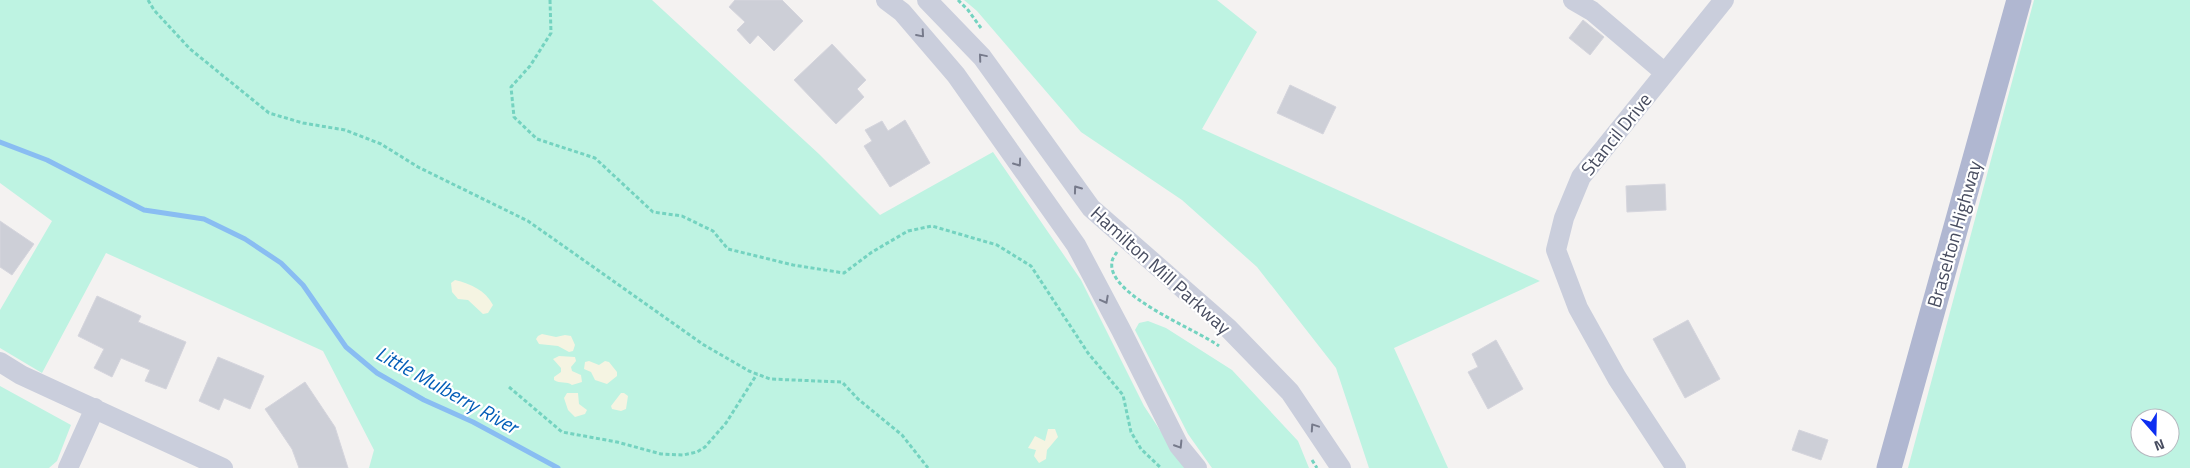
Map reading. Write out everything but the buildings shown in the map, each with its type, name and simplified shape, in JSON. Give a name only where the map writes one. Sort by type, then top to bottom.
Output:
[{"type":"main road","name":"Braselton Highway","points":[[1888,468],[2019,0]]},
{"type":"street","name":"Hamilton Mill Parkway","points":[[886,0],[902,12],[956,75],[1076,245],[1179,446],[1197,468]]},
{"type":"street","name":"Hamilton Mill Parkway","points":[[927,0],[982,57],[1091,208],[1228,328],[1290,392],[1341,468]]},
{"type":"street","points":[[1573,0],[1592,11],[1665,73]]},
{"type":"street","name":"Stancil Drive","points":[[1676,468],[1617,378],[1578,308],[1556,250],[1564,218],[1581,177],[1724,0]]},
{"type":"street","points":[[0,362],[21,375],[223,468]]},
{"type":"street","points":[[68,468],[95,408]]},
{"type":"path","points":[[148,0],[154,10],[190,50],[269,113],[303,123],[345,130],[381,144],[418,167],[528,221],[704,345],[757,374],[770,379],[842,382],[902,435],[928,468]]},
{"type":"path","points":[[550,0],[551,33],[530,66],[511,87],[514,117],[537,139],[595,158],[653,212],[682,216],[713,231],[728,249],[793,265],[844,273],[872,252],[908,231],[932,226],[997,245],[1031,266],[1088,353],[1123,395],[1131,432],[1142,449],[1161,468]]},
{"type":"path","points":[[1117,252],[1111,263],[1114,273],[1137,300],[1178,324],[1207,337],[1220,347]]},
{"type":"path","points":[[509,387],[562,432],[617,442],[661,454],[683,455],[698,452],[705,447],[726,423],[757,374]]},
{"type":"path","points":[[1310,456],[1317,468]]},
{"type":"green space","points":[[0,0],[652,0],[819,154],[880,215],[993,152],[1081,280],[1144,406],[1185,468],[369,468],[374,450],[323,351],[106,253],[42,373],[0,348],[0,310],[52,221],[0,183]]},
{"type":"green space","points":[[964,0],[1217,0],[1257,32],[1202,129],[1540,281],[1394,348],[1448,468],[1369,468],[1336,368],[1257,267],[1182,200],[1081,132],[977,11]]},
{"type":"green space","points":[[2034,0],[2190,0],[2190,468],[1908,468]]},
{"type":"green space","points":[[1148,321],[1166,328],[1232,370],[1298,441],[1309,468],[1212,468],[1188,434],[1135,330],[1139,323]]},
{"type":"green space","points":[[0,386],[71,425],[57,461],[49,468],[0,468]]},
{"type":"sand","points":[[455,280],[467,283],[486,295],[493,305],[488,313],[483,314],[468,300],[458,299],[452,292],[451,283]]},
{"type":"sand","points":[[542,334],[556,337],[571,336],[575,345],[573,351],[569,352],[558,346],[539,344],[536,339]]},
{"type":"sand","points":[[559,356],[575,357],[576,361],[571,367],[572,371],[581,375],[582,382],[572,385],[554,380],[554,377],[561,372],[561,368],[553,359]]},
{"type":"sand","points":[[589,361],[599,365],[605,361],[609,362],[617,372],[617,376],[607,384],[595,380],[591,372],[584,369],[585,362]]},
{"type":"sand","points":[[567,393],[578,393],[579,404],[587,410],[585,414],[575,417],[568,410],[564,398]]},
{"type":"sand","points":[[621,393],[628,396],[626,409],[621,411],[612,409],[611,406]]},
{"type":"sand","points":[[1048,429],[1055,429],[1058,437],[1047,450],[1046,459],[1039,463],[1034,456],[1036,450],[1028,448],[1035,436],[1045,441]]},
{"type":"waterway","name":"Little Mulberry River","points":[[0,142],[47,160],[144,210],[204,219],[245,239],[281,263],[303,285],[346,347],[377,373],[424,400],[473,422],[558,468]]}]
